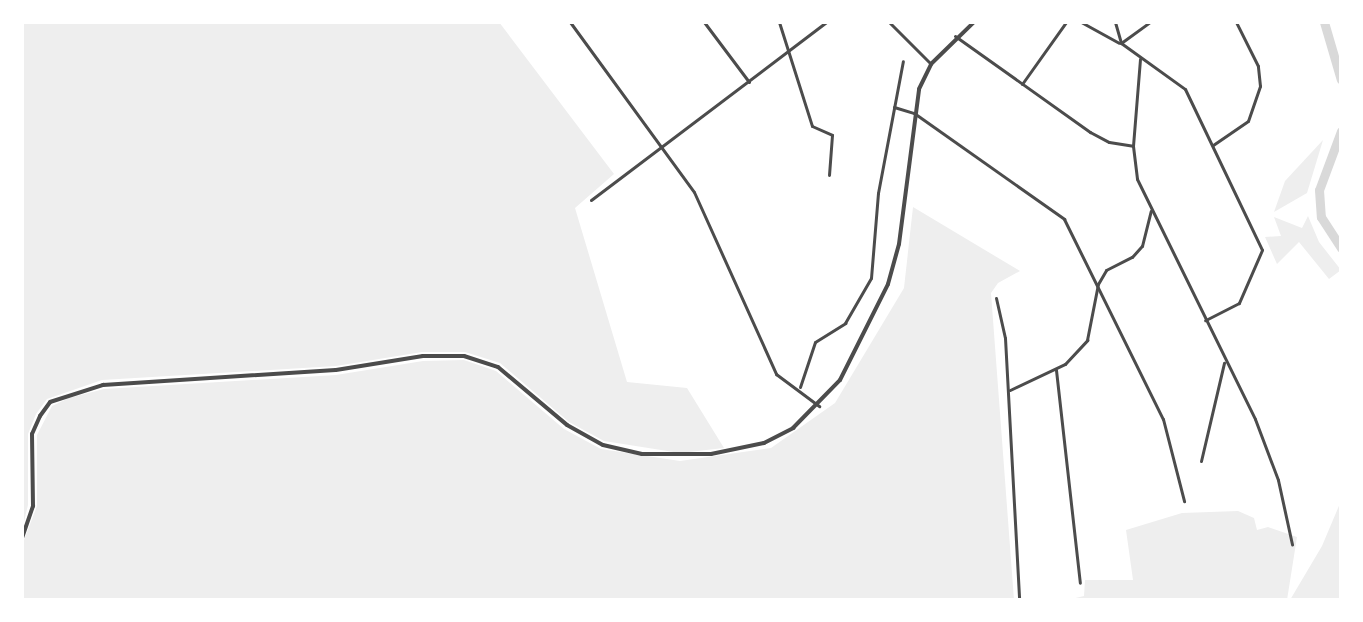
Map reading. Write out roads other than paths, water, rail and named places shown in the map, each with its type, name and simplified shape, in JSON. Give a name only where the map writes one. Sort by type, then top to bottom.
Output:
[{"type":"street","points":[[570,22],[664,145],[722,246],[776,374],[800,387],[819,406]]},
{"type":"street","points":[[704,22],[749,82]]},
{"type":"street","points":[[779,22],[812,126],[832,135],[829,175]]},
{"type":"street","points":[[591,200],[826,22]]},
{"type":"street","points":[[889,22],[931,64]]},
{"type":"street","points":[[22,538],[33,506],[32,434],[50,402],[103,385],[336,370],[423,356],[464,356],[498,367],[567,425],[603,445],[642,454],[680,457],[764,443],[819,406],[860,346],[888,284],[899,244],[914,113],[931,64],[955,36],[974,22]]},
{"type":"street","points":[[1022,84],[1066,22]]},
{"type":"street","points":[[1081,22],[1121,43],[1185,89],[1262,250],[1239,303],[1205,320]]},
{"type":"street","points":[[1115,22],[1121,43]]},
{"type":"street","points":[[1121,43],[1150,22]]},
{"type":"street","points":[[1213,145],[1248,121],[1260,86],[1258,66],[1236,22]]},
{"type":"street","points":[[955,36],[1090,132],[1109,142],[1133,146]]},
{"type":"street","points":[[1140,59],[1133,146],[1137,179],[1278,480],[1292,544]]},
{"type":"street","points":[[800,387],[815,342],[845,323],[861,301],[876,249],[878,193],[903,61]]},
{"type":"street","points":[[894,107],[914,113],[1064,219],[1163,419],[1184,501]]},
{"type":"street","points":[[1009,390],[1056,370],[1087,340],[1098,284],[1106,270],[1132,257],[1142,246],[1151,211]]},
{"type":"street","points":[[996,298],[1003,316],[1009,390],[1019,600]]},
{"type":"street","points":[[1201,461],[1224,360]]},
{"type":"street","points":[[1056,370],[1080,583]]},
{"type":"waterway","points":[[1324,22],[1341,80]]},
{"type":"waterway","points":[[1341,131],[1319,190],[1321,217],[1341,248]]}]
